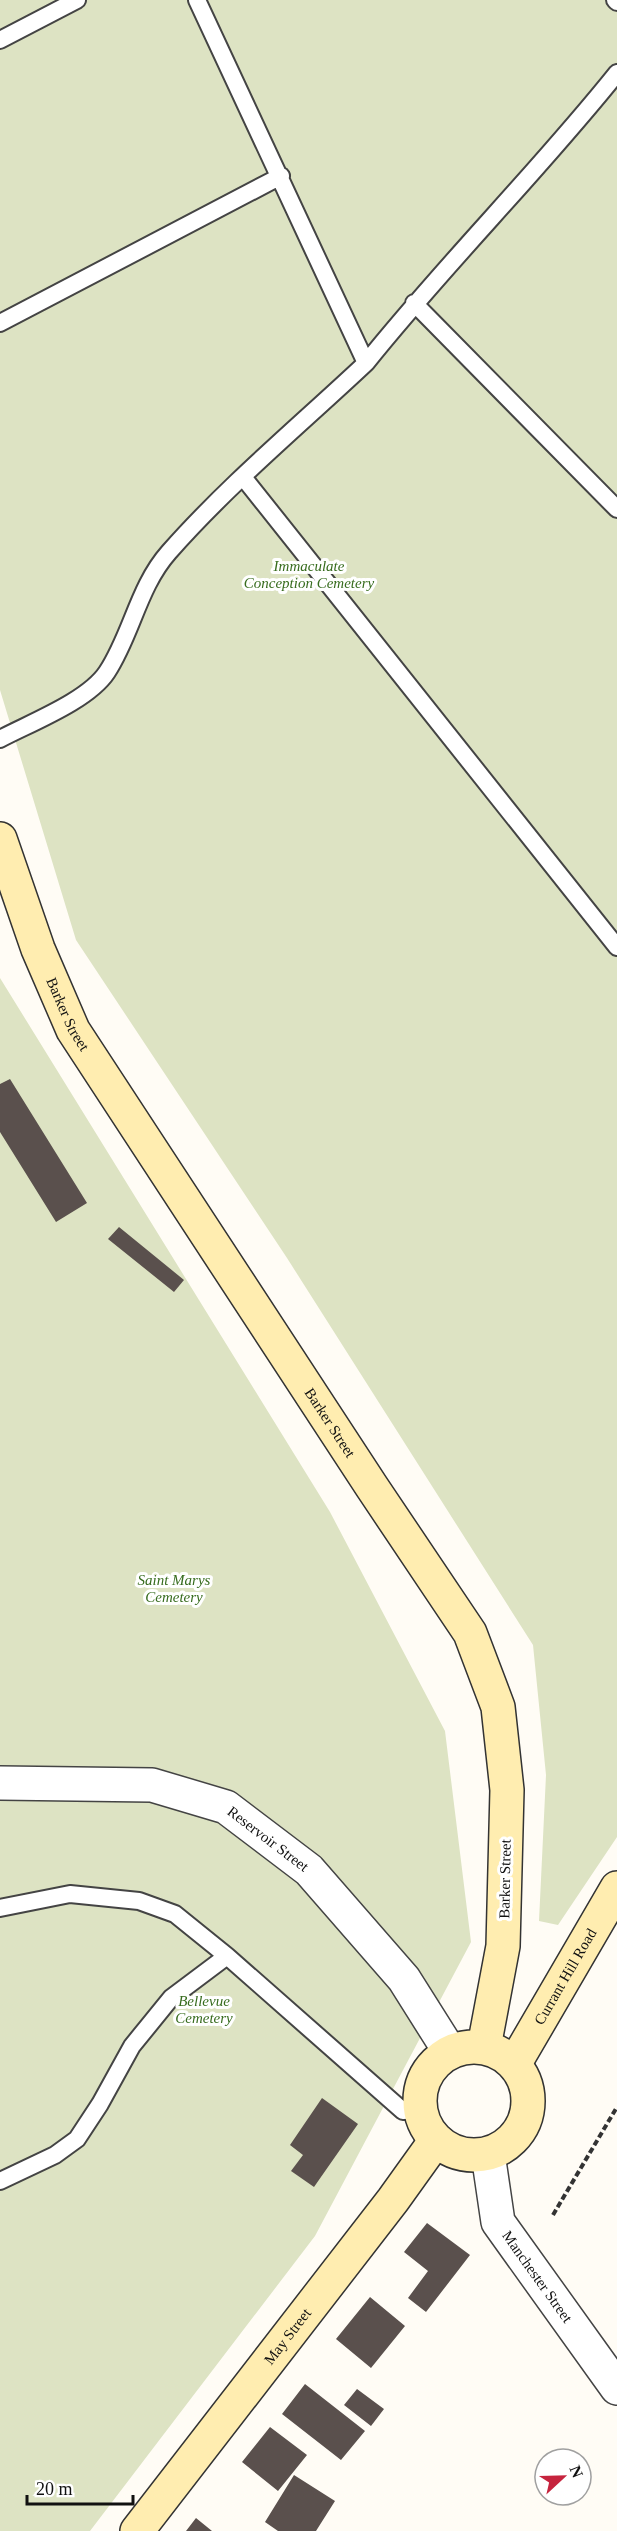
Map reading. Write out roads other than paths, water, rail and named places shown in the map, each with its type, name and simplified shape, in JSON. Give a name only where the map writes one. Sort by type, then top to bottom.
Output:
[{"type":"main road","name":"Barker Street","points":[[0,839],[38,949],[73,1030],[365,1477],[470,1633],[498,1707],[507,1790],[503,1946],[484,2047]]},
{"type":"main road","name":"Currant Hill Road","points":[[515,2063],[617,1888]]},
{"type":"main road","points":[[467,2046],[484,2047],[501,2053],[515,2063],[527,2088],[527,2116],[519,2133],[505,2146],[488,2154],[469,2156],[451,2151],[436,2140],[426,2126],[420,2110],[420,2092],[426,2075],[436,2061],[450,2052],[467,2046]]},
{"type":"main road","name":"May Street","points":[[137,2531],[393,2200],[436,2140]]},
{"type":"street","name":"Reservoir Street","points":[[2,1778],[152,1785],[226,1807],[309,1870],[404,1979],[450,2052]]},
{"type":"street","name":"Manchester Street","points":[[488,2154],[498,2222],[617,2388]]},
{"type":"lane","points":[[0,40],[77,0]]},
{"type":"lane","points":[[197,0],[366,363]]},
{"type":"lane","points":[[0,739],[81,696],[106,674],[122,643],[138,601],[167,553],[243,477],[366,363],[414,303],[564,139],[617,73]]},
{"type":"lane","points":[[0,323],[280,176]]},
{"type":"lane","points":[[414,303],[617,509]]},
{"type":"lane","points":[[243,477],[617,947]]},
{"type":"lane","points":[[0,1908],[70,1894],[139,1901],[175,1914],[227,1956],[403,2111],[420,2110]]},
{"type":"lane","points":[[0,2181],[55,2155],[77,2139],[100,2104],[132,2046],[171,1998],[227,1956]]},
{"type":"park label","name":"Immaculate Conception Cemetery","points":[[309,574]]},
{"type":"park label","name":"Saint Marys Cemetery","points":[[174,1588]]},
{"type":"park label","name":"Bellevue Cemetery","points":[[204,2010]]}]
